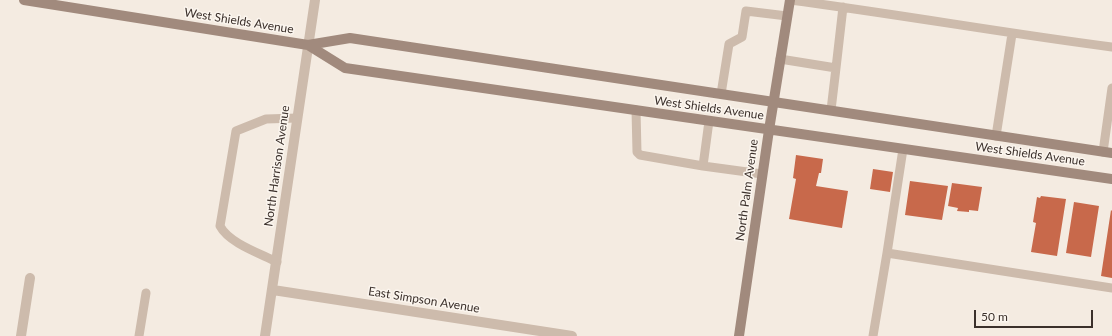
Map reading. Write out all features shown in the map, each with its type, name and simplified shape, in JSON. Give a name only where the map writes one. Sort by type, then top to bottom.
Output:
[{"type":"main road","name":"West Shields Avenue","points":[[24,0],[308,45],[350,38],[1107,153]]},
{"type":"main road","name":"North Palm Avenue","points":[[739,336],[762,174],[790,0]]},
{"type":"main road","name":"West Shields Avenue","points":[[308,45],[345,68],[1112,179]]},
{"type":"street","name":"North Harrison Avenue","points":[[265,336],[315,0]]},
{"type":"street","points":[[21,336],[30,278]]},
{"type":"street","name":"East Simpson Avenue","points":[[273,290],[572,336]]},
{"type":"lane","points":[[790,0],[1012,34],[1112,47]]},
{"type":"lane","points":[[831,110],[843,7]]},
{"type":"lane","points":[[721,94],[729,44],[742,37],[746,11],[787,16]]},
{"type":"lane","points":[[996,136],[1012,34]]},
{"type":"lane","points":[[780,59],[836,68]]},
{"type":"lane","points":[[1107,153],[1112,88]]},
{"type":"lane","points":[[636,110],[637,152],[640,155],[762,174]]},
{"type":"lane","points":[[277,262],[238,243],[222,231],[220,226],[236,131],[266,120],[298,118]]},
{"type":"lane","points":[[703,166],[709,121]]},
{"type":"lane","points":[[873,336],[903,149]]},
{"type":"lane","points":[[887,253],[1112,288]]},
{"type":"lane","points":[[139,336],[146,293]]},
{"type":"building","points":[[796,155],[823,159],[821,173],[819,173],[816,186],[848,191],[842,228],[789,219],[796,179],[793,178]]},
{"type":"building","points":[[873,169],[893,172],[890,192],[870,189]]},
{"type":"building","points":[[910,181],[948,186],[942,220],[905,215]]},
{"type":"building","points":[[952,183],[982,187],[978,211],[957,211],[958,208],[948,206]]},
{"type":"building","points":[[1041,196],[1066,199],[1057,256],[1031,252],[1036,223],[1033,222],[1037,197],[1040,198]]},
{"type":"building","points":[[1074,202],[1099,206],[1091,257],[1066,253]]},
{"type":"building","points":[[1111,210],[1112,211],[1112,278],[1101,276]]}]
